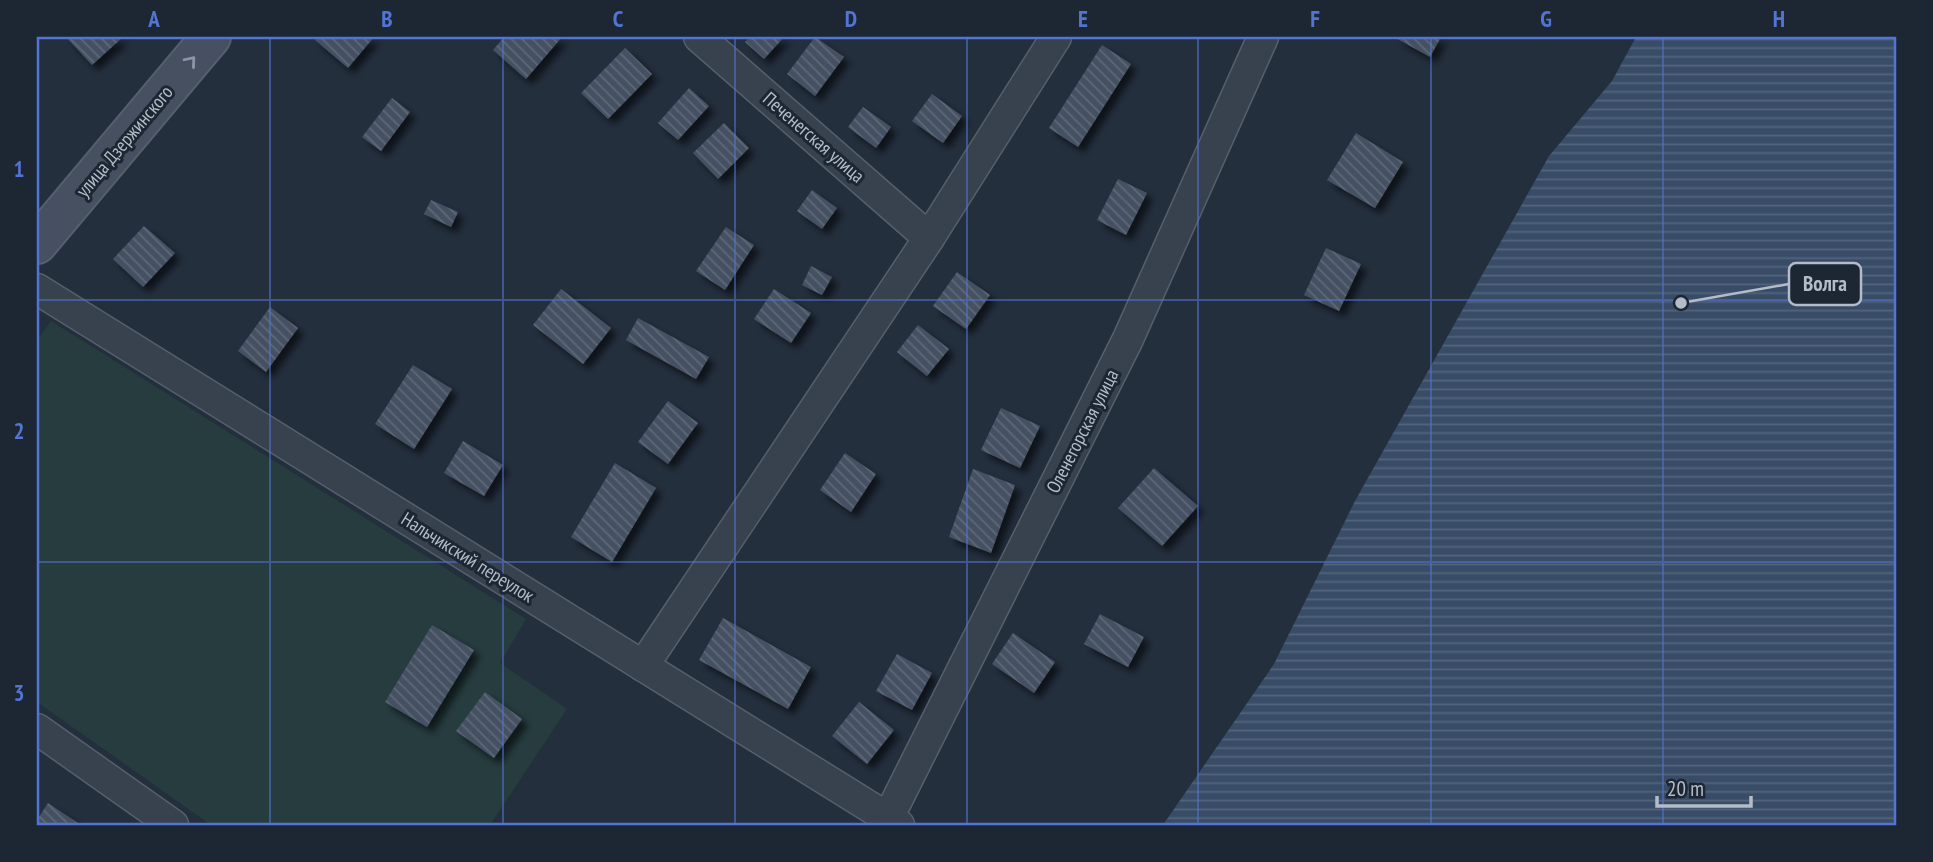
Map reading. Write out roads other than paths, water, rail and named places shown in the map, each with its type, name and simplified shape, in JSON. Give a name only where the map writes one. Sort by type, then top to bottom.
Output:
[{"type":"main road","name":"улица Дзержинского","points":[[37,244],[211,37]]},
{"type":"street","name":"Печенегская улица","points":[[699,37],[929,238]]},
{"type":"street","points":[[643,666],[929,238],[1056,37]]},
{"type":"street","name":"Оленегорская улица","points":[[893,822],[1128,339],[1263,37]]},
{"type":"street","name":"Нальчикский переулок","points":[[37,289],[893,822]]},
{"type":"street","points":[[37,729],[173,825]]},
{"type":"water","points":[[1636,37],[1896,37],[1896,825],[1163,825],[1274,664],[1355,501],[1549,156],[1612,81]]},
{"type":"place","name":"Волга","points":[[1681,303]]}]
